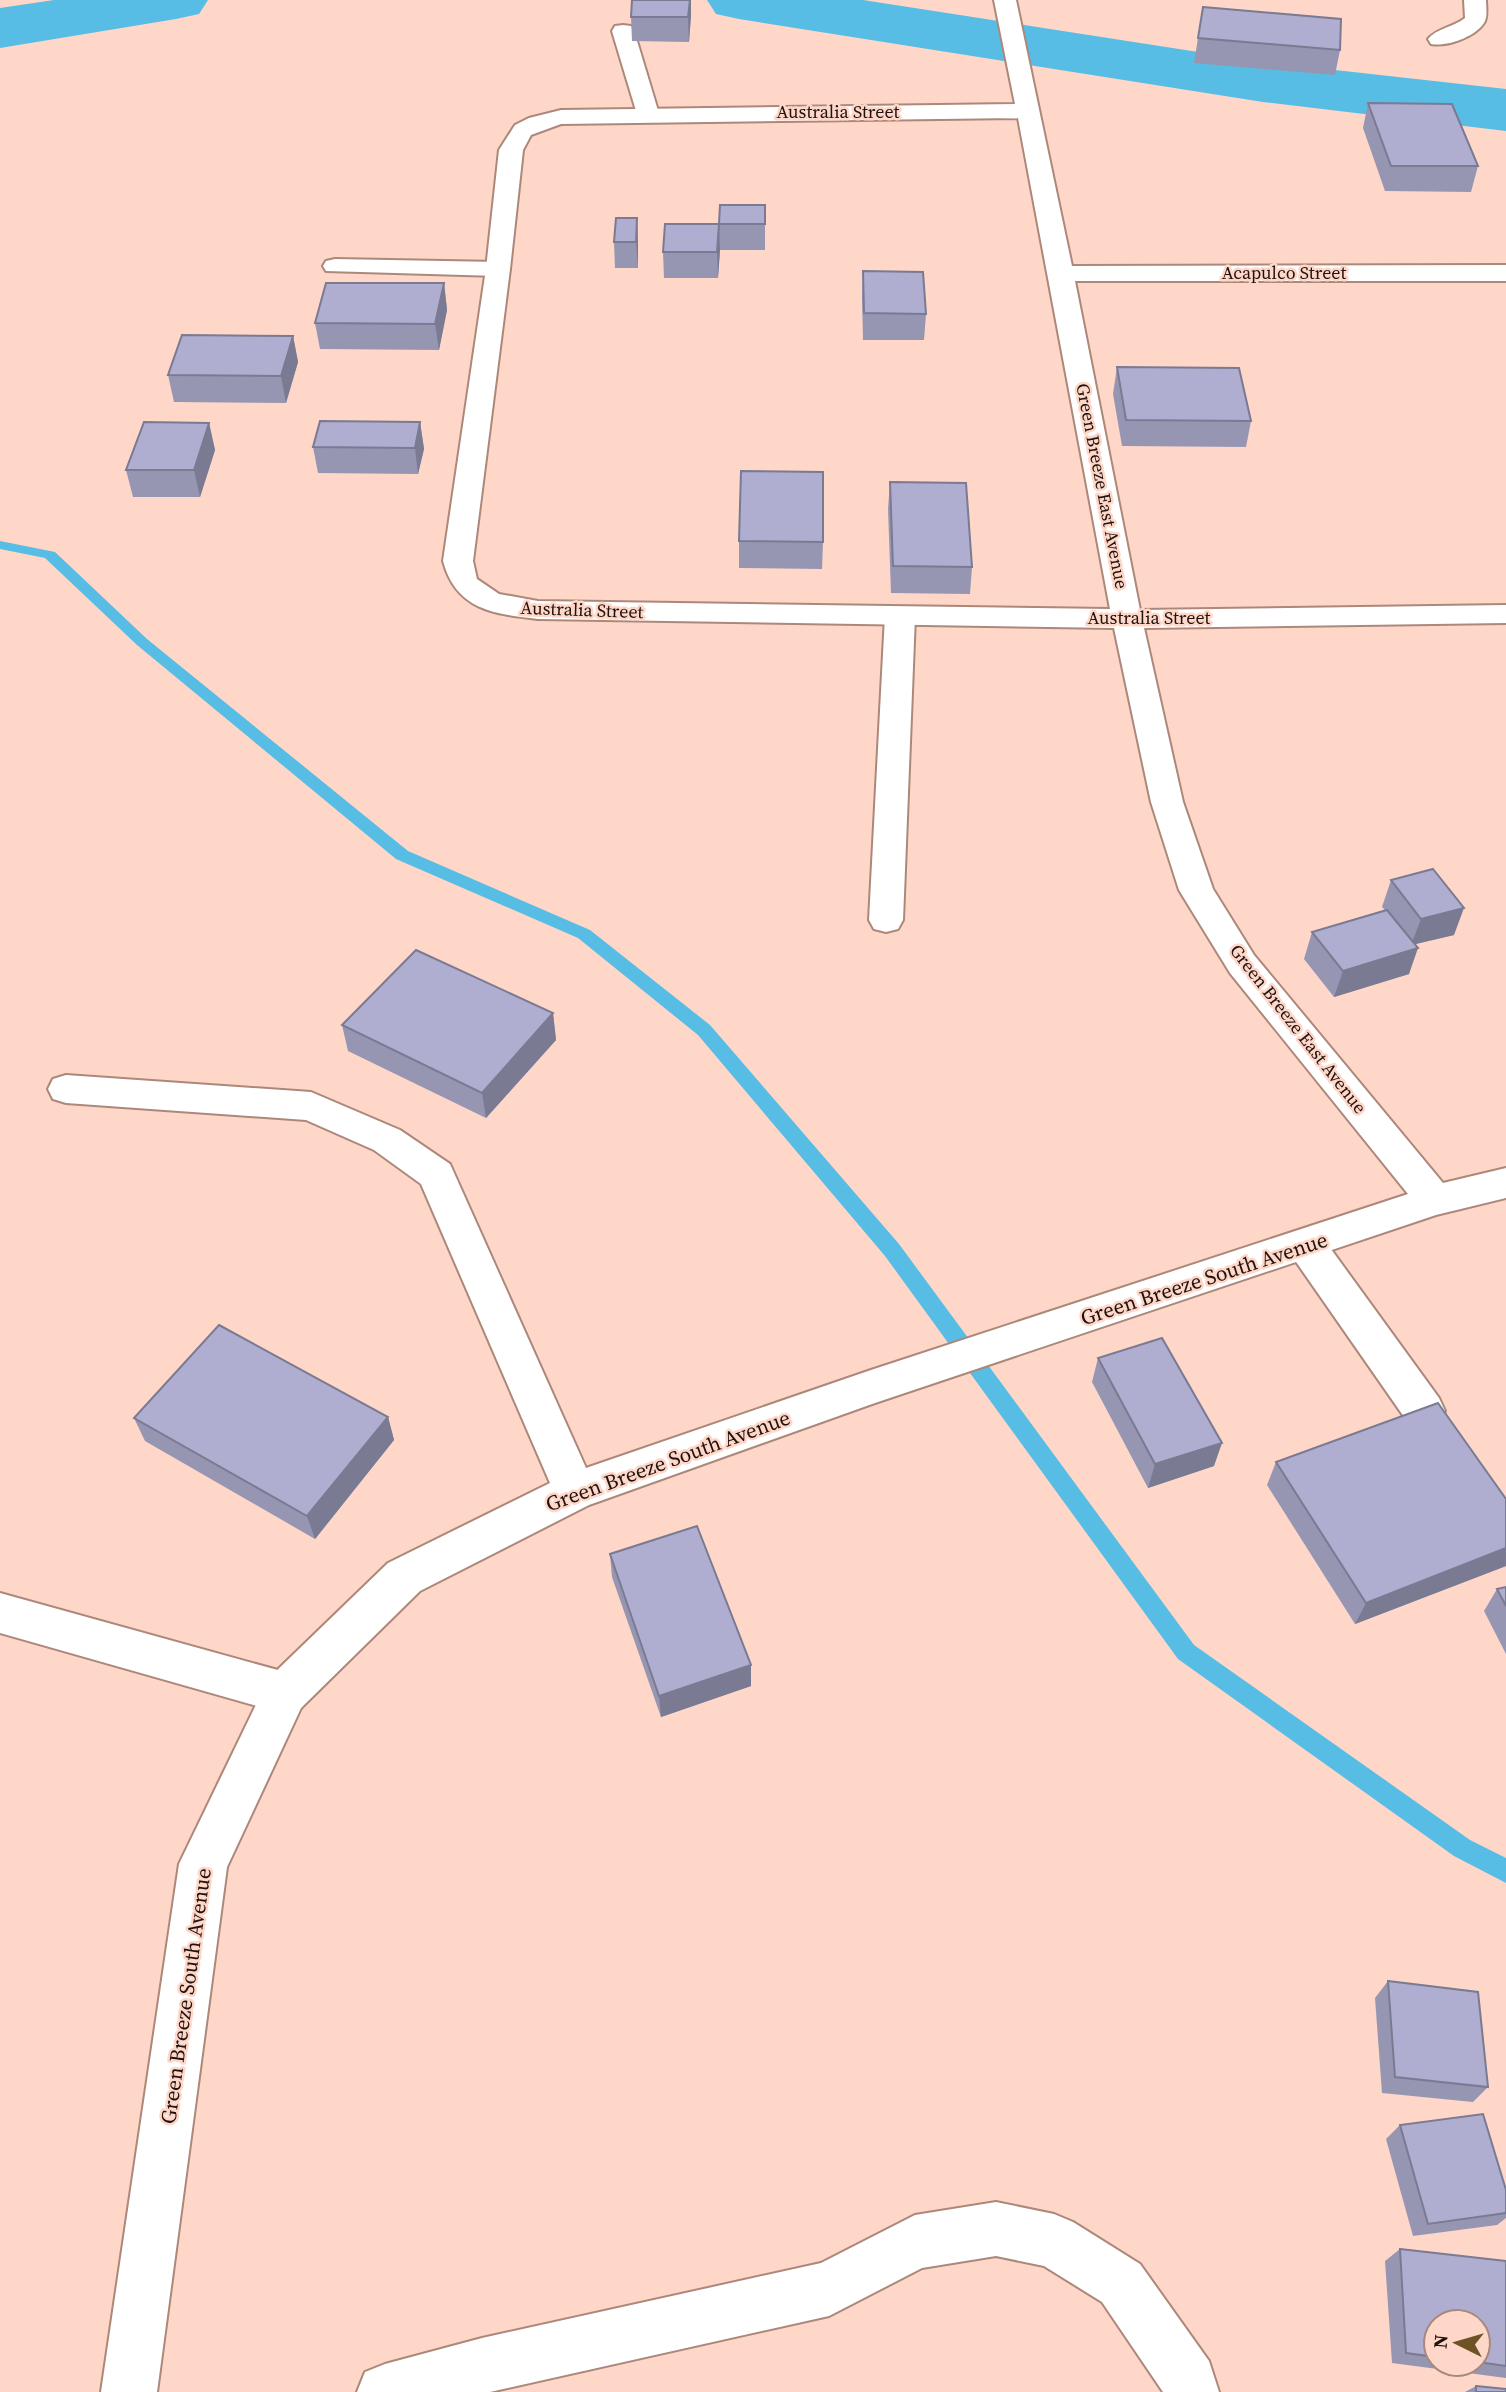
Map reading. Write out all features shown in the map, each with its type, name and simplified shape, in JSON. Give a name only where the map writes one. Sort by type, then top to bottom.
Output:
[{"type":"street","points":[[1439,39],[1464,30],[1476,20],[1475,0]]},
{"type":"street","name":"Green Breeze East Avenue","points":[[1005,1],[1127,619],[1167,802],[1196,890],[1242,964],[1435,1200]]},
{"type":"street","points":[[623,31],[648,114]]},
{"type":"street","name":"Australia Street","points":[[1027,111],[561,117],[540,121],[513,139],[458,561],[464,582],[484,597],[507,607],[538,610],[1127,619],[1506,614]]},
{"type":"street","points":[[335,265],[498,269]]},
{"type":"street","name":"Acapulco Street","points":[[1061,274],[1506,273]]},
{"type":"street","points":[[886,920],[900,615]]},
{"type":"street","points":[[66,1089],[311,1106],[387,1140],[436,1175],[575,1491]]},
{"type":"street","name":"Green Breeze South Avenue","points":[[129,2392],[203,1864],[285,1693],[404,1577],[575,1491],[871,1387],[1306,1245],[1435,1200],[1506,1183]]},
{"type":"street","points":[[1306,1245],[1424,1411]]},
{"type":"street","points":[[0,1613],[285,1693]]},
{"type":"street","points":[[385,2392],[482,2366],[829,2289],[915,2242],[996,2229],[1054,2241],[1121,2283],[1189,2381],[1191,2392]]},
{"type":"building","points":[[632,0],[690,0],[688,17],[631,17]]},
{"type":"building","points":[[1203,7],[1341,19],[1340,50],[1198,38]]},
{"type":"building","points":[[1368,103],[1452,104],[1478,166],[1391,166]]},
{"type":"building","points":[[720,205],[765,205],[765,224],[719,224]]},
{"type":"building","points":[[616,218],[637,218],[636,242],[614,242]]},
{"type":"building","points":[[665,224],[719,224],[717,252],[663,252]]},
{"type":"building","points":[[863,271],[923,272],[926,314],[864,313]]},
{"type":"building","points":[[326,283],[444,283],[435,324],[315,323]]},
{"type":"building","points":[[182,335],[293,336],[281,376],[168,375]]},
{"type":"building","points":[[1117,367],[1239,368],[1251,421],[1126,420]]},
{"type":"building","points":[[320,421],[420,422],[415,448],[313,447]]},
{"type":"building","points":[[144,422],[209,423],[194,470],[126,470]]},
{"type":"building","points":[[741,471],[823,472],[823,542],[739,541]]},
{"type":"building","points":[[890,482],[966,483],[972,567],[893,566]]},
{"type":"building","points":[[1433,869],[1464,908],[1421,919],[1391,880]]},
{"type":"building","points":[[1387,910],[1418,948],[1343,971],[1312,932]]},
{"type":"building","points":[[416,950],[553,1013],[482,1093],[342,1025]]},
{"type":"building","points":[[219,1325],[388,1417],[307,1516],[134,1418]]},
{"type":"building","points":[[1162,1338],[1222,1443],[1155,1464],[1098,1358]]},
{"type":"building","points":[[1438,1403],[1506,1499],[1506,1548],[1366,1603],[1276,1462]]},
{"type":"building","points":[[697,1526],[751,1665],[659,1696],[610,1554]]},
{"type":"building","points":[[1506,1587],[1506,1606],[1497,1589]]},
{"type":"building","points":[[1388,1981],[1478,1992],[1488,2087],[1395,2077]]},
{"type":"building","points":[[1483,2114],[1506,2190],[1506,2213],[1428,2224],[1400,2125]]},
{"type":"building","points":[[1400,2249],[1506,2261],[1506,2366],[1492,2364],[1492,2308],[1422,2308],[1422,2355],[1406,2353]]},
{"type":"building","points":[[1476,2386],[1506,2389],[1506,2392],[1476,2392]]},
{"type":"waterway","points":[[0,28],[176,0]]},
{"type":"waterway","points":[[739,0],[1263,82],[1506,110]]},
{"type":"waterway","points":[[0,545],[50,555],[142,642],[402,855],[584,934],[704,1030],[892,1250],[1186,1652],[1462,1848],[1506,1871]]}]
